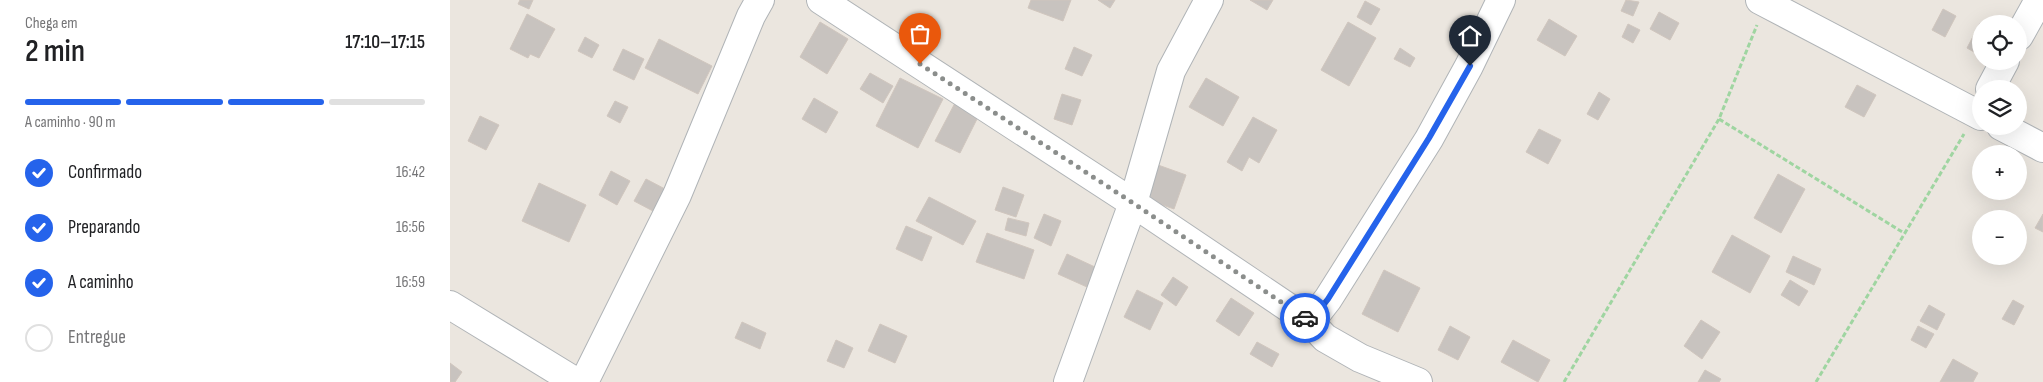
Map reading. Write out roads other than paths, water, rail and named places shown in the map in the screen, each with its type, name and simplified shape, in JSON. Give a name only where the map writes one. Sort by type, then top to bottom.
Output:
[{"type":"street","points":[[584,382],[677,195],[751,16],[760,0]]},
{"type":"street","points":[[821,0],[1133,203],[1310,322],[1325,338],[1353,354],[1418,382]]},
{"type":"street","points":[[1068,382],[1133,203],[1171,71],[1208,0]]},
{"type":"street","points":[[1310,322],[1328,299],[1429,138],[1470,66],[1500,0]]},
{"type":"street","points":[[2027,22],[2039,0]]},
{"type":"street","points":[[1766,2],[1972,107]]},
{"type":"street","points":[[2018,135],[2043,148]]},
{"type":"street","points":[[450,305],[576,382]]}]
